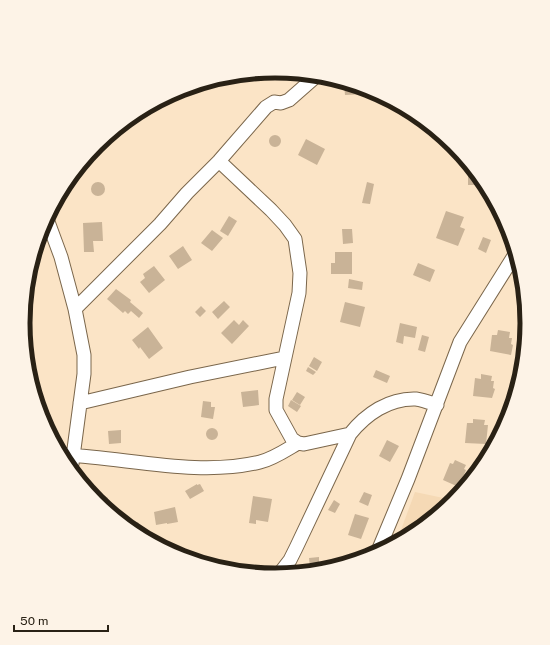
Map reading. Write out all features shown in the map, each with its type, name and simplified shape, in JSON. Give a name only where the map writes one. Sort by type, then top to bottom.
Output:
[{"type":"street","points":[[75,309],[160,224],[187,193],[219,161],[266,107],[274,102],[281,103],[289,100],[311,81]]},
{"type":"street","points":[[219,161],[271,210],[295,239],[300,282],[299,293],[275,404],[276,410],[292,439],[298,444]]},
{"type":"street","points":[[50,227],[62,257],[75,309],[84,355],[84,374],[71,458],[207,468],[261,462],[298,444],[350,434]]},
{"type":"street","points":[[381,543],[437,405],[460,342],[512,259]]},
{"type":"street","points":[[80,403],[190,377],[284,358]]},
{"type":"street","points":[[285,567],[296,548],[350,434],[362,420],[374,411],[401,400],[417,399],[437,405]]},
{"type":"shaded area","points":[[415,492],[446,498],[424,517],[400,533]]},
{"type":"building","points":[[344,88],[363,94],[345,95]]},
{"type":"building","points":[[273,135],[277,135],[281,141],[277,147],[273,147],[269,143],[269,139]]},
{"type":"building","points":[[306,139],[325,149],[317,165],[298,155]]},
{"type":"building","points":[[468,172],[478,185],[468,185]]},
{"type":"building","points":[[98,182],[103,184],[105,189],[103,194],[98,196],[93,194],[91,189],[93,184]]},
{"type":"building","points":[[367,182],[374,184],[370,204],[362,203]]},
{"type":"building","points":[[446,211],[464,217],[460,227],[465,229],[458,246],[436,238]]},
{"type":"building","points":[[229,216],[237,221],[228,236],[220,231]]},
{"type":"building","points":[[102,222],[103,241],[93,241],[94,252],[84,252],[83,223]]},
{"type":"building","points":[[342,229],[352,229],[353,243],[343,244]]},
{"type":"building","points":[[212,230],[223,238],[212,251],[201,243]]},
{"type":"building","points":[[483,237],[491,240],[486,253],[478,249]]},
{"type":"building","points":[[183,246],[192,260],[178,269],[169,256]]},
{"type":"building","points":[[335,252],[352,252],[352,274],[331,274],[331,263],[335,263]]},
{"type":"building","points":[[418,263],[435,270],[430,282],[413,275]]},
{"type":"building","points":[[154,266],[165,280],[149,293],[140,282],[145,278],[143,274]]},
{"type":"building","points":[[349,279],[363,282],[362,290],[348,288]]},
{"type":"building","points":[[116,289],[131,300],[130,302],[143,313],[139,318],[131,311],[128,314],[125,311],[123,313],[107,299]]},
{"type":"building","points":[[224,301],[230,307],[218,319],[212,312]]},
{"type":"building","points":[[345,302],[365,307],[360,327],[340,322]]},
{"type":"building","points":[[201,306],[206,311],[200,317],[195,312]]},
{"type":"building","points":[[234,320],[239,325],[243,320],[249,326],[232,344],[221,333]]},
{"type":"building","points":[[400,323],[417,327],[415,338],[404,336],[403,344],[396,342]]},
{"type":"building","points":[[148,327],[163,348],[149,359],[140,347],[139,349],[132,340]]},
{"type":"building","points":[[498,330],[510,332],[509,338],[512,338],[511,344],[513,345],[511,355],[490,351],[492,335],[497,335]]},
{"type":"building","points":[[422,335],[429,337],[425,352],[418,350]]},
{"type":"building","points":[[314,357],[322,362],[317,371],[309,366]]},
{"type":"building","points":[[308,367],[316,372],[313,375],[306,371]]},
{"type":"building","points":[[376,370],[390,376],[387,383],[373,377]]},
{"type":"building","points":[[481,374],[492,376],[491,381],[494,381],[493,388],[495,389],[492,398],[473,396],[475,378],[481,379]]},
{"type":"building","points":[[258,390],[259,405],[243,407],[241,392]]},
{"type":"building","points":[[297,392],[305,397],[300,405],[292,400]]},
{"type":"building","points":[[291,400],[301,406],[297,412],[288,406]]},
{"type":"building","points":[[203,401],[211,402],[211,407],[215,407],[213,419],[201,417]]},
{"type":"building","points":[[473,419],[485,420],[484,425],[488,425],[486,444],[465,443],[467,423],[473,423]]},
{"type":"building","points":[[212,428],[216,430],[218,434],[216,438],[212,440],[208,438],[206,434],[208,430]]},
{"type":"building","points":[[121,430],[121,443],[109,444],[108,431]]},
{"type":"building","points":[[387,440],[399,446],[390,462],[379,456]]},
{"type":"building","points":[[455,460],[466,465],[464,469],[466,470],[463,477],[464,477],[457,486],[443,480],[450,463],[453,464]]},
{"type":"building","points":[[197,484],[200,484],[204,491],[190,499],[185,491]]},
{"type":"building","points":[[98,492],[108,498],[106,500]]},
{"type":"building","points":[[364,492],[372,495],[368,506],[359,502]]},
{"type":"building","points":[[253,496],[272,499],[268,522],[256,520],[256,524],[249,523]]},
{"type":"building","points":[[334,500],[340,504],[335,513],[328,510]]},
{"type":"building","points":[[175,507],[178,522],[156,525],[154,512]]},
{"type":"building","points":[[355,514],[369,518],[361,539],[348,535]]},
{"type":"building","points":[[319,557],[319,564],[310,565],[309,558]]}]
